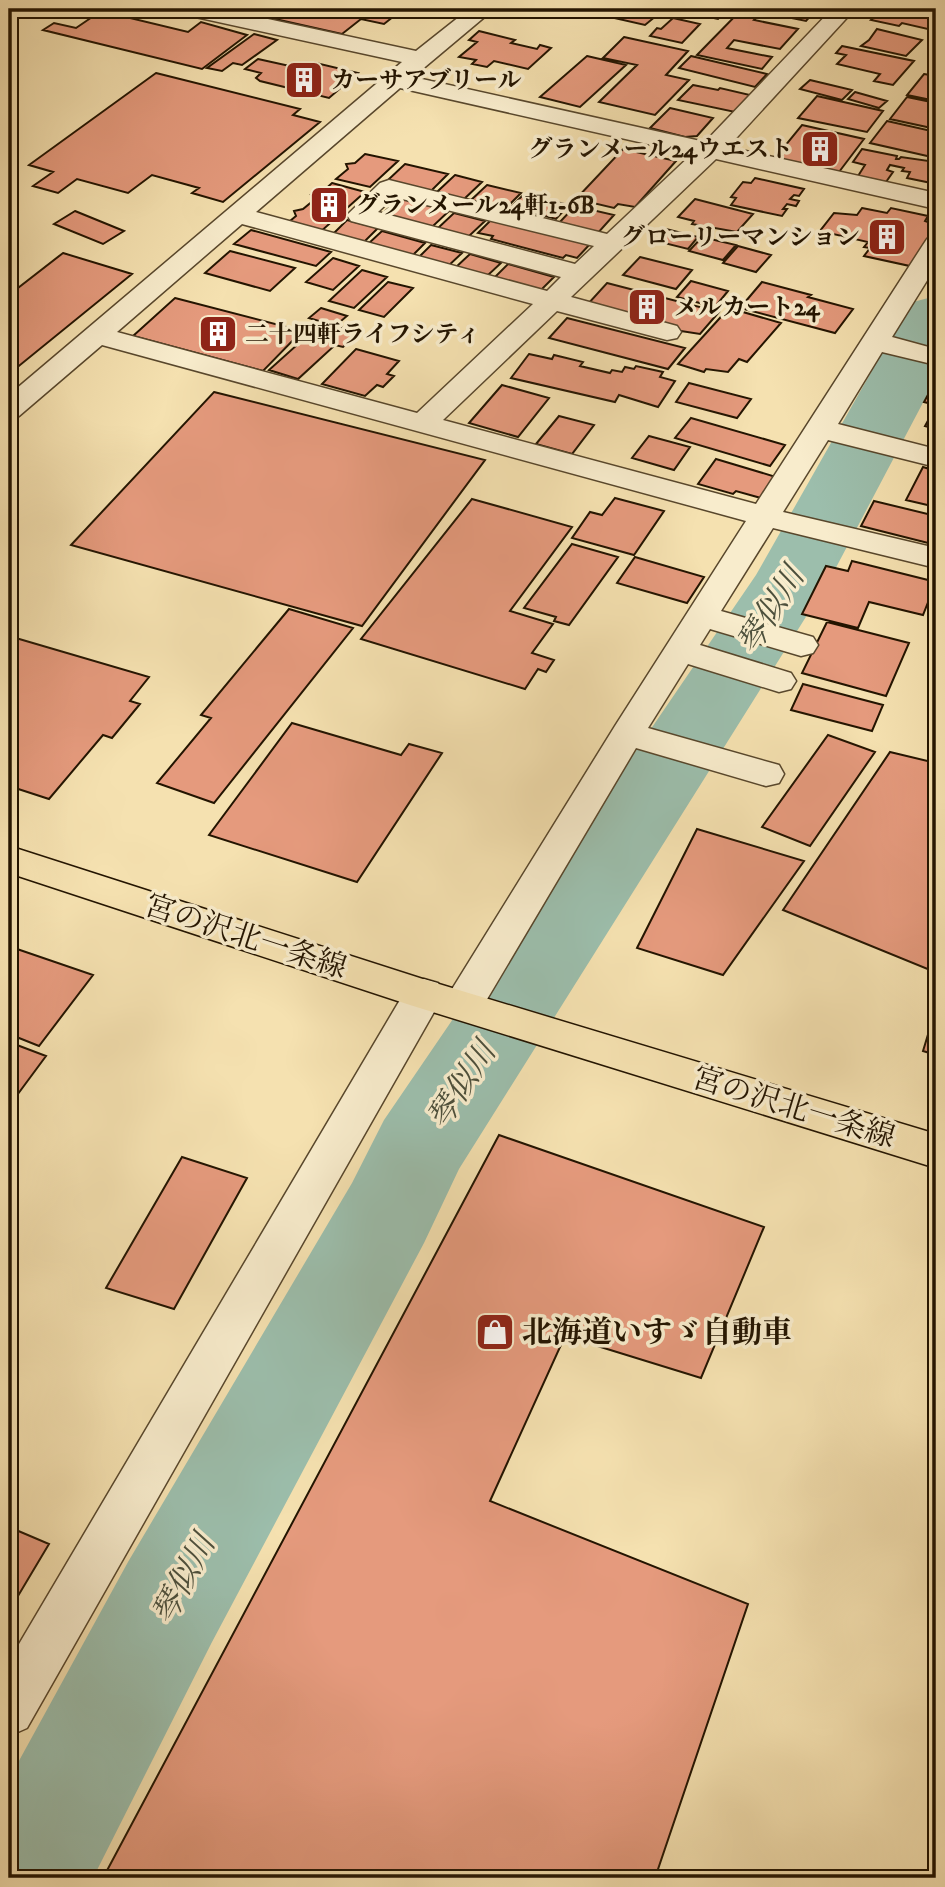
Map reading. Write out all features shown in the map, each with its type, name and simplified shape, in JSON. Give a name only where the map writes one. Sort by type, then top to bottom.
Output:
[{"type":"main road","name":"宮の沢北一条線","points":[[9,859],[532,1027],[936,1151]]},
{"type":"street","points":[[191,9],[420,59]]},
{"type":"street","points":[[9,410],[420,59],[483,9]]},
{"type":"street","points":[[423,424],[711,150],[844,9]]},
{"type":"street","points":[[396,80],[936,201]]},
{"type":"street","points":[[581,274],[360,215],[389,188],[612,243]]},
{"type":"street","points":[[237,215],[667,332]]},
{"type":"street","points":[[9,1710],[457,1003],[643,738],[680,650],[716,620],[780,520],[886,344],[936,245]]},
{"type":"street","points":[[97,335],[780,520],[936,558]]},
{"type":"street","points":[[886,344],[936,357]]},
{"type":"street","points":[[832,432],[936,458]]},
{"type":"street","points":[[716,620],[797,643]]},
{"type":"street","points":[[680,650],[769,677]]},
{"type":"street","points":[[643,738],[766,774]]},
{"type":"building","points":[[230,9],[403,9],[384,24],[361,19],[342,34]]},
{"type":"building","points":[[608,9],[662,11],[645,25],[601,15]]},
{"type":"building","points":[[671,9],[728,9],[718,19]]},
{"type":"building","points":[[742,9],[815,11],[806,21],[762,12],[754,20],[798,29],[780,49],[734,40],[727,48],[772,57],[762,69],[697,55]]},
{"type":"building","points":[[883,9],[906,9],[936,16],[936,26],[932,30],[871,20]]},
{"type":"building","points":[[101,11],[188,32],[201,22],[247,35],[202,69],[43,30],[54,23],[76,28]]},
{"type":"building","points":[[673,18],[700,24],[682,43],[650,36],[657,28],[661,29]]},
{"type":"building","points":[[877,29],[922,40],[906,56],[861,46]]},
{"type":"building","points":[[479,31],[515,40],[511,43],[537,49],[540,45],[551,48],[528,69],[494,61],[487,67],[472,64],[476,60],[459,57],[477,42],[469,40]]},
{"type":"building","points":[[254,34],[277,40],[242,65],[233,63],[222,71],[207,68]]},
{"type":"building","points":[[624,37],[688,51],[666,75],[689,80],[655,115],[599,102],[637,65],[603,58]]},
{"type":"building","points":[[842,46],[914,61],[893,85],[874,81],[880,74],[837,64],[846,55],[836,53]]},
{"type":"building","points":[[587,56],[626,65],[580,107],[540,97]]},
{"type":"building","points":[[691,56],[767,74],[755,87],[679,68]]},
{"type":"building","name":"カーサアブリール","points":[[258,59],[303,69],[312,62],[358,73],[329,98],[260,81],[256,78],[261,73],[245,69]]},
{"type":"building","points":[[156,73],[300,109],[293,115],[320,122],[223,202],[192,193],[199,188],[152,175],[128,193],[77,179],[58,193],[33,186],[53,172],[29,165]]},
{"type":"building","points":[[924,74],[936,76],[936,101],[907,95]]},
{"type":"building","points":[[810,80],[852,90],[842,100],[800,89]]},
{"type":"building","points":[[693,85],[750,95],[735,112],[678,100]]},
{"type":"building","points":[[855,92],[887,101],[879,108],[848,99]]},
{"type":"building","points":[[817,96],[883,111],[867,132],[798,118]]},
{"type":"building","points":[[907,97],[936,103],[936,129],[890,119]]},
{"type":"building","points":[[670,108],[713,118],[697,136],[685,137],[650,128]]},
{"type":"building","points":[[887,121],[936,132],[936,158],[870,143]]},
{"type":"building","name":"グランメール24ウエスト","points":[[802,125],[864,139],[839,172],[775,158]]},
{"type":"building","points":[[623,149],[676,161],[635,207],[618,204],[614,208],[576,199]]},
{"type":"building","points":[[862,149],[897,156],[896,159],[901,157],[936,162],[936,184],[907,178],[910,172],[890,165],[887,170],[893,172],[886,182],[858,176],[865,165],[853,162]]},
{"type":"building","points":[[365,154],[398,161],[370,187],[336,179],[348,169],[346,164],[355,163]]},
{"type":"building","points":[[405,164],[448,174],[431,191],[388,180]]},
{"type":"building","points":[[455,175],[482,182],[462,201],[438,191]]},
{"type":"building","points":[[755,178],[804,189],[799,196],[794,195],[790,199],[799,201],[796,206],[787,204],[782,216],[731,205],[736,198],[731,197],[743,182],[751,183]]},
{"type":"building","name":"グランメール24軒1-6B","points":[[332,183],[365,192],[318,234],[284,226],[296,216],[294,211],[303,209],[314,200],[311,195],[321,193]]},
{"type":"building","points":[[487,185],[521,193],[504,210],[470,201]]},
{"type":"building","points":[[524,194],[569,205],[556,219],[511,207]]},
{"type":"building","points":[[400,198],[449,211],[432,227],[382,214]]},
{"type":"building","points":[[695,199],[753,214],[737,232],[692,224],[694,221],[678,217]]},
{"type":"building","points":[[575,206],[614,215],[597,234],[558,224]]},
{"type":"building","name":"グローリーマンション","points":[[862,208],[887,213],[891,208],[928,216],[925,221],[936,225],[910,266],[864,256],[870,248],[864,247],[868,242],[820,231],[834,213],[857,215]]},
{"type":"building","points":[[75,211],[124,231],[103,244],[54,224]]},
{"type":"building","points":[[454,213],[485,221],[468,237],[437,229]]},
{"type":"building","points":[[492,219],[590,244],[577,258],[566,255],[563,258],[478,233]]},
{"type":"building","points":[[347,220],[378,228],[362,244],[331,236]]},
{"type":"building","points":[[666,229],[698,237],[688,249],[656,241]]},
{"type":"building","points":[[251,230],[331,252],[316,266],[234,244]]},
{"type":"building","points":[[382,231],[425,243],[412,256],[368,244]]},
{"type":"building","points":[[702,237],[736,245],[723,260],[689,251]]},
{"type":"building","points":[[431,245],[462,253],[445,269],[415,261]]},
{"type":"building","points":[[738,246],[771,255],[756,272],[723,263]]},
{"type":"building","points":[[230,251],[295,268],[270,291],[205,273]]},
{"type":"building","points":[[63,253],[132,274],[9,374],[9,295]]},
{"type":"building","points":[[470,254],[501,263],[486,277],[455,268]]},
{"type":"building","points":[[640,257],[692,270],[676,289],[623,275]]},
{"type":"building","points":[[333,258],[359,266],[333,290],[306,282]]},
{"type":"building","points":[[508,264],[554,277],[539,292],[493,279]]},
{"type":"building","points":[[362,270],[387,277],[354,308],[329,301]]},
{"type":"building","points":[[691,281],[728,291],[715,307],[677,297]]},
{"type":"building","points":[[388,282],[413,288],[384,317],[359,310]]},
{"type":"building","points":[[762,282],[853,309],[835,333],[740,308]]},
{"type":"building","name":"メルカート24","points":[[607,283],[719,312],[700,334],[668,329],[587,305]]},
{"type":"building","name":"二十四軒ライフシティ","points":[[175,298],[302,331],[263,371],[133,336]]},
{"type":"building","points":[[321,308],[347,316],[335,326],[309,318]]},
{"type":"building","points":[[729,308],[781,323],[747,362],[739,359],[728,372],[706,369],[704,372],[678,364]]},
{"type":"building","points":[[567,318],[685,348],[668,369],[549,338]]},
{"type":"building","points":[[318,326],[333,330],[337,326],[359,333],[343,347],[335,345],[298,379],[269,370]]},
{"type":"building","points":[[356,349],[399,361],[387,374],[394,376],[383,387],[377,385],[365,396],[322,384]]},
{"type":"building","points":[[529,354],[552,359],[554,355],[583,362],[580,366],[610,373],[612,370],[622,372],[625,367],[634,369],[636,366],[663,372],[660,377],[675,381],[658,407],[619,395],[615,402],[511,378]]},
{"type":"building","points":[[936,380],[936,405],[924,402]]},
{"type":"building","points":[[689,383],[751,399],[737,418],[676,402]]},
{"type":"building","points":[[502,385],[549,398],[518,437],[469,423]]},
{"type":"building","points":[[214,392],[485,460],[362,626],[71,545]]},
{"type":"building","points":[[931,415],[936,416],[936,437],[930,435],[933,428],[925,426]]},
{"type":"building","points":[[559,416],[594,425],[572,454],[536,444]]},
{"type":"building","points":[[691,418],[785,445],[770,466],[675,438]]},
{"type":"building","points":[[649,436],[690,447],[674,470],[632,458]]},
{"type":"building","points":[[716,459],[776,477],[761,498],[736,491],[733,494],[698,484]]},
{"type":"building","points":[[923,467],[936,471],[936,507],[906,500]]},
{"type":"building","points":[[615,498],[664,511],[634,555],[572,538],[590,512],[602,515]]},
{"type":"building","points":[[472,499],[572,527],[510,611],[553,624],[532,653],[554,660],[546,672],[538,669],[525,689],[361,639]]},
{"type":"building","points":[[874,501],[936,516],[936,545],[861,526]]},
{"type":"building","points":[[572,544],[618,557],[569,625],[554,621],[556,617],[524,608]]},
{"type":"building","points":[[635,557],[704,577],[687,603],[617,583]]},
{"type":"building","points":[[852,561],[936,582],[923,615],[869,602],[858,628],[802,614],[826,566],[848,571]]},
{"type":"building","points":[[289,609],[353,628],[214,803],[157,783],[211,718],[201,715]]},
{"type":"building","points":[[827,622],[909,643],[886,696],[802,673]]},
{"type":"building","points":[[9,636],[149,677],[130,701],[140,704],[112,738],[103,735],[49,799],[9,786]]},
{"type":"building","points":[[803,684],[883,705],[872,731],[791,710]]},
{"type":"building","points":[[292,723],[401,755],[409,744],[442,753],[357,882],[209,835]]},
{"type":"building","points":[[828,735],[875,752],[810,846],[762,827]]},
{"type":"building","points":[[890,752],[936,763],[936,959],[930,970],[783,910]]},
{"type":"building","points":[[697,829],[804,861],[723,975],[637,948]]},
{"type":"building","points":[[17,949],[93,975],[39,1046],[9,1034],[9,963]]},
{"type":"building","points":[[936,1008],[936,1055],[923,1051]]},
{"type":"building","points":[[9,1042],[46,1056],[9,1106]]},
{"type":"building","points":[[499,1135],[764,1227],[701,1378],[565,1336],[490,1501],[748,1604],[655,1878],[103,1878]]},
{"type":"building","points":[[182,1157],[247,1178],[174,1309],[106,1288]]},
{"type":"building","points":[[9,1527],[49,1544],[15,1601],[9,1598]]},
{"type":"waterway","name":"琴似川","points":[[25,1878],[170,1602],[388,1213],[419,1149],[793,577],[936,316]]},
{"type":"place","name":"カーサアブリール","points":[[304,80]]},
{"type":"place","name":"グランメール24ウエスト","points":[[820,149]]},
{"type":"place","name":"グランメール24軒1-6B","points":[[329,205]]},
{"type":"place","name":"グローリーマンション","points":[[887,237]]},
{"type":"place","name":"メルカート24","points":[[647,307]]},
{"type":"place","name":"二十四軒ライフシティ","points":[[218,334]]},
{"type":"place","name":"北海道いすゞ自動車","points":[[495,1332]]}]
